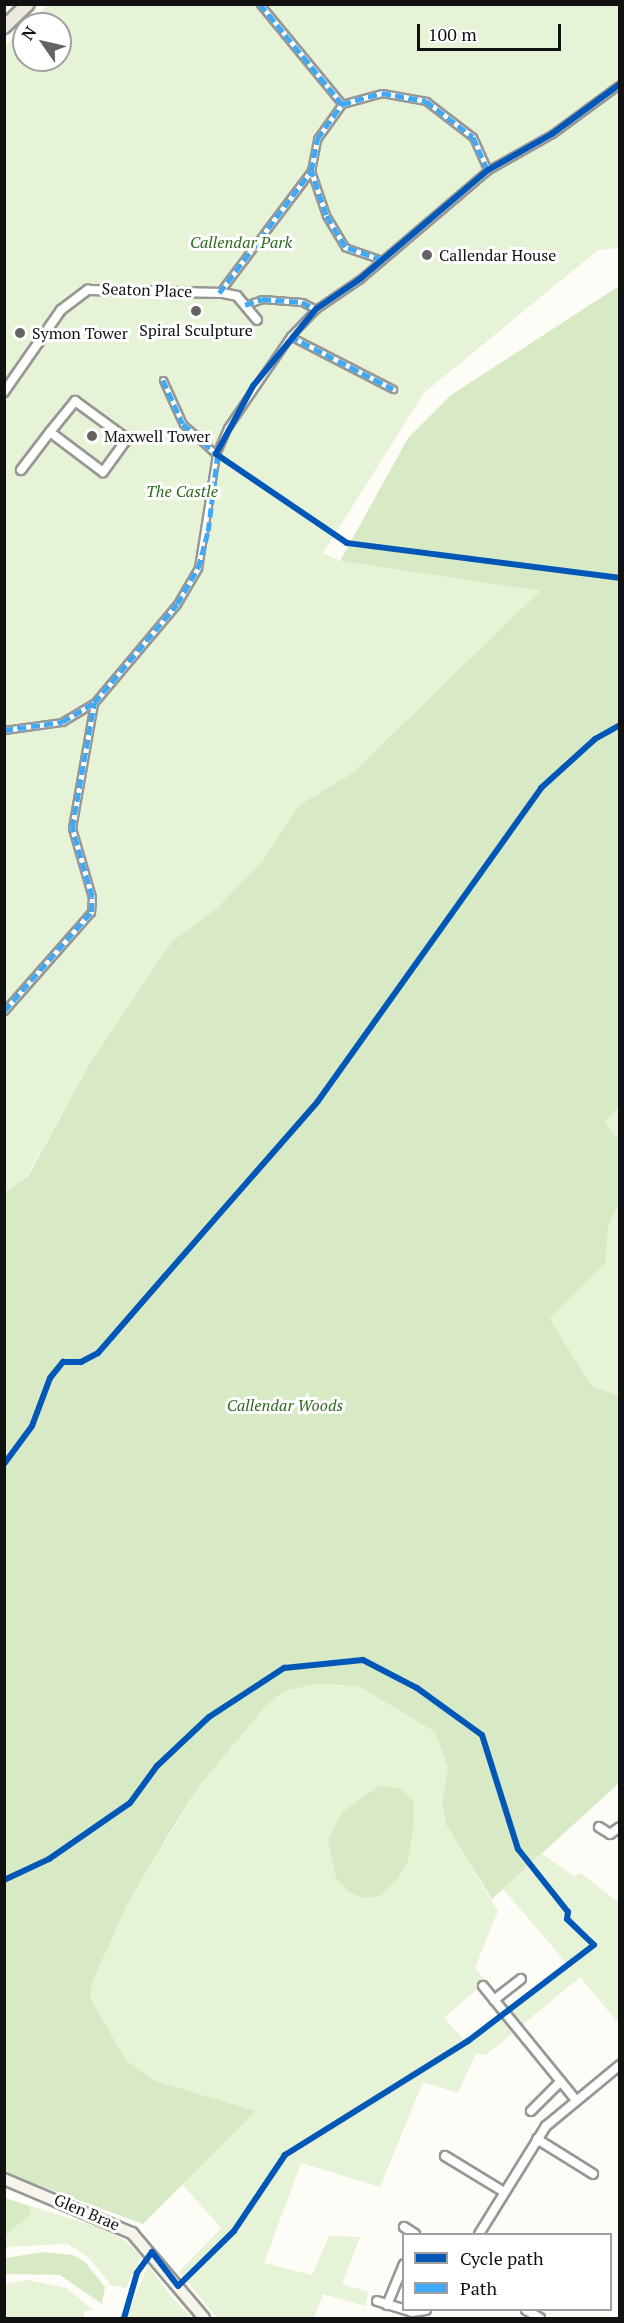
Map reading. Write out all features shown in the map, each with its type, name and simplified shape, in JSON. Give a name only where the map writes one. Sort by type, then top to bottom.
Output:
[{"type":"main road","points":[[4,27],[28,4]]},
{"type":"main road","name":"Glen Brae","points":[[8,2180],[132,2233],[204,2319]]},
{"type":"street","points":[[260,4],[342,104]]},
{"type":"street","points":[[4,730],[62,722],[94,703],[177,604],[198,568],[216,454],[253,386],[290,336],[316,309],[382,260],[488,170],[552,134],[620,84]]},
{"type":"street","points":[[219,293],[311,171],[316,139],[342,104],[382,93],[426,101],[473,137],[488,170]]},
{"type":"street","points":[[311,171],[345,247],[382,260]]},
{"type":"street","name":"Seaton Place","points":[[4,392],[61,310],[88,290],[219,293],[237,296],[256,320]]},
{"type":"street","points":[[245,305],[262,299],[302,302],[316,309]]},
{"type":"street","points":[[290,336],[393,389]]},
{"type":"street","points":[[163,380],[183,423],[216,454]]},
{"type":"street","points":[[21,470],[50,432],[75,401],[127,439],[103,472],[50,432]]},
{"type":"street","points":[[4,1011],[77,931],[91,912],[92,897],[80,865],[72,828],[94,703]]},
{"type":"street","points":[[599,1827],[610,1834],[620,1827]]},
{"type":"street","points":[[494,2000],[520,1978]]},
{"type":"street","points":[[483,1986],[576,2100]]},
{"type":"street","points":[[480,2233],[537,2139],[576,2100],[620,2065]]},
{"type":"street","points":[[531,2111],[561,2081]]},
{"type":"street","points":[[537,2139],[593,2174]]},
{"type":"street","points":[[445,2156],[504,2192]]},
{"type":"street","points":[[404,2228],[413,2233]]},
{"type":"street","points":[[387,2305],[402,2269]]},
{"type":"street","points":[[377,2301],[402,2308]]},
{"type":"green space","name":"Callendar Park","points":[[48,5],[619,5],[619,248],[598,250],[424,393],[323,553],[340,561],[540,591],[351,774],[299,805],[263,860],[217,908],[172,941],[90,1063],[27,1176],[5,1192],[4,47],[12,39],[12,72],[72,72],[72,12],[41,12]]},
{"type":"green space","name":"Callendar Woods","points":[[619,286],[620,1105],[605,1122],[619,1140],[619,1203],[608,1227],[606,1262],[550,1319],[591,1385],[619,1396],[619,1783],[492,1899],[446,1825],[442,1801],[448,1768],[435,1732],[358,1686],[317,1684],[284,1691],[266,1706],[199,1786],[175,1824],[127,1905],[92,1983],[90,1998],[126,2060],[153,2080],[256,2111],[143,2224],[5,2173],[5,1192],[28,1176],[90,1063],[172,941],[217,908],[263,860],[299,805],[351,774],[540,591],[340,561],[408,438],[451,395]]},
{"type":"green space","points":[[619,1105],[619,1140],[604,1122]]},
{"type":"green space","points":[[619,1203],[619,1396],[591,1385],[550,1319],[606,1262],[608,1227]]},
{"type":"green space","points":[[317,1684],[358,1686],[435,1732],[448,1768],[442,1800],[446,1825],[498,1911],[475,1968],[486,1981],[444,2018],[468,2044],[567,1964],[503,1889],[542,1854],[574,1876],[581,1873],[619,1903],[619,2024],[580,1977],[486,2055],[476,2053],[458,2093],[423,2082],[380,2187],[301,2163],[264,2263],[312,2275],[329,2236],[360,2237],[342,2284],[369,2292],[365,2306],[323,2294],[314,2318],[217,2318],[179,2272],[221,2228],[182,2184],[256,2111],[153,2080],[126,2060],[90,1998],[92,1983],[127,1905],[199,1786],[266,1706],[284,1691]]},
{"type":"green space","points":[[380,1785],[399,1788],[414,1801],[413,1831],[407,1864],[398,1878],[381,1896],[364,1898],[347,1891],[336,1878],[328,1841],[342,1812]]},
{"type":"green space","points":[[5,2198],[30,2206],[30,2215],[5,2236]]},
{"type":"green space","points":[[30,2206],[105,2229],[126,2241],[141,2257],[126,2288],[111,2285],[88,2257],[68,2244],[5,2247],[5,2236],[30,2215]]},
{"type":"green space","points":[[43,2252],[73,2255],[85,2262],[105,2287],[102,2304],[60,2275],[5,2274],[5,2258]]},
{"type":"green space","points":[[148,2266],[170,2295],[192,2318],[126,2318]]},
{"type":"green space","points":[[28,2280],[66,2288],[93,2310],[84,2311],[84,2318],[5,2318],[5,2284]]},
{"type":"marked path","points":[[260,4],[342,104]]},
{"type":"marked path","points":[[382,260],[345,247],[326,215],[311,171],[317,139],[342,104],[382,93],[426,101],[473,137],[488,170]]},
{"type":"marked path","points":[[219,293],[311,171]]},
{"type":"marked path","points":[[245,305],[262,299],[302,302],[316,309]]},
{"type":"marked path","points":[[290,336],[393,389]]},
{"type":"marked path","points":[[163,380],[183,424],[219,456]]},
{"type":"marked path","points":[[4,730],[62,722],[94,703],[177,604],[198,568],[208,531],[218,450]]},
{"type":"marked path","points":[[4,1011],[91,912],[92,897],[72,828],[94,703]]},
{"type":"cycle path","points":[[620,84],[552,134],[488,170],[360,279],[316,309],[253,386],[216,454],[347,543],[620,578]]},
{"type":"cycle path","points":[[4,1464],[32,1426],[50,1378],[63,1362],[81,1362],[98,1353],[318,1101],[541,788],[595,739],[620,725]]},
{"type":"cycle path","points":[[4,1880],[49,1859],[130,1803],[157,1766],[209,1717],[284,1668],[363,1660],[417,1688],[482,1735],[518,1849],[568,1912],[567,1919],[594,1945],[468,2041],[285,2155],[234,2231],[178,2286],[152,2252],[137,2273],[124,2318]]},
{"type":"place","name":"Callendar House","points":[[427,255]]},
{"type":"place","name":"Spiral Sculpture","points":[[196,311]]},
{"type":"place","name":"Symon Tower","points":[[20,333]]},
{"type":"place","name":"Maxwell Tower","points":[[92,436]]},
{"type":"park label","name":"The Castle","points":[[182,491]]}]
